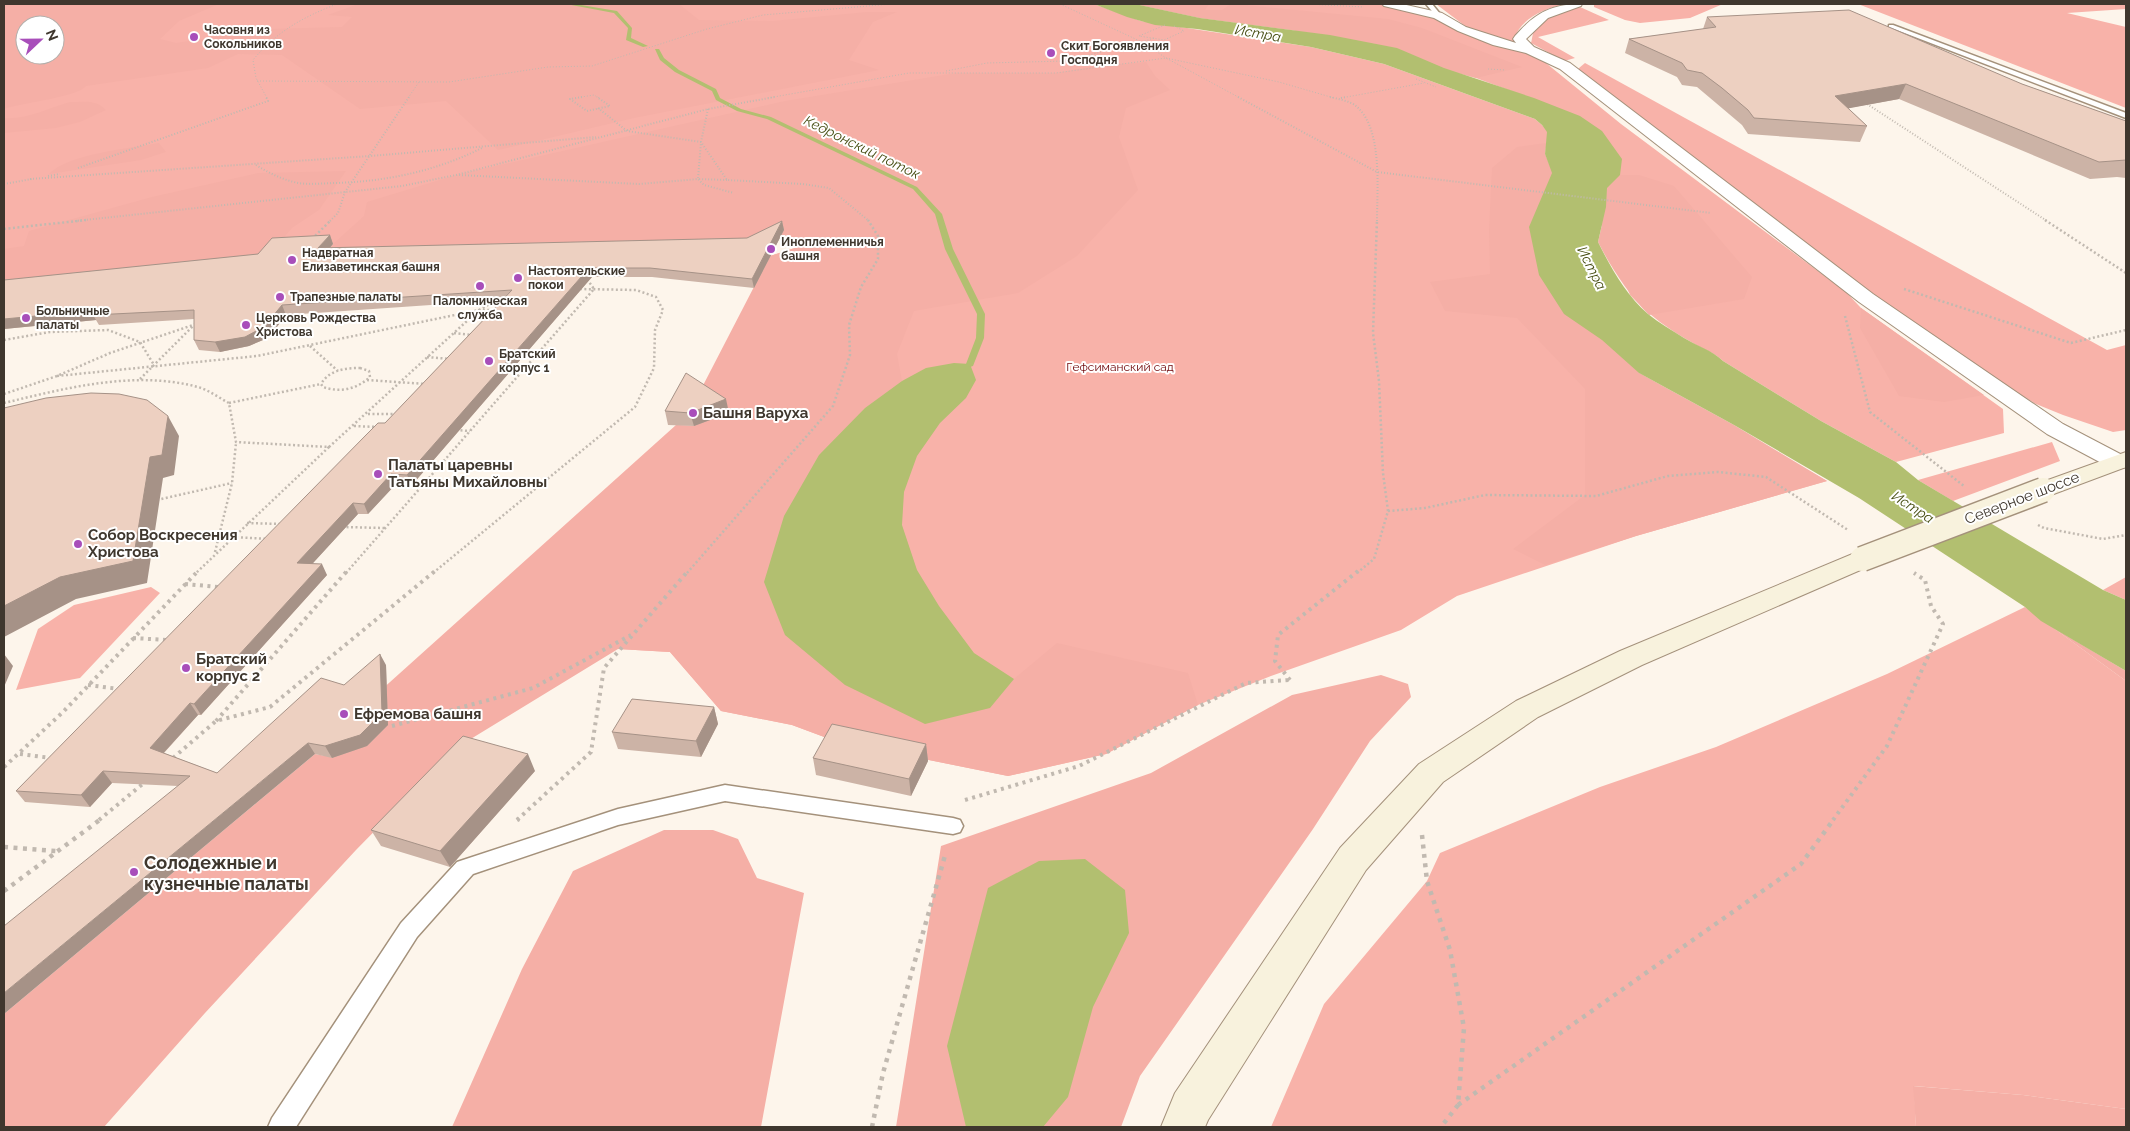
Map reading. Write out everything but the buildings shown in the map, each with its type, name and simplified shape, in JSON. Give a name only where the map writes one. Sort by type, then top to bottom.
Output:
[{"type":"main road","name":"Северное шоссе","points":[[1183,1127],[1190,1108],[1353,859],[1431,773],[1527,710],[1856,545],[2043,490],[2122,460]]},
{"type":"street","points":[[1530,50],[1519,40],[1536,19],[1560,8],[1578,4]]},
{"type":"street","points":[[1390,5],[1438,15],[1462,29],[1530,50],[1565,66],[1866,298],[2055,429],[2122,460]]},
{"type":"lane","points":[[1429,4],[1438,15]]},
{"type":"lane","points":[[1891,26],[2126,116]]},
{"type":"lane","points":[[281,1127],[409,930],[465,868],[618,817],[725,793],[953,826]]},
{"type":"path","points":[[78,168],[268,100],[257,81],[253,60],[263,47],[283,28],[299,18],[337,4]]},
{"type":"path","points":[[257,81],[449,82],[548,67],[592,66],[707,28],[763,15],[891,4]]},
{"type":"path","points":[[1060,4],[1142,42],[1166,58],[1377,172],[1764,220]]},
{"type":"path","points":[[1307,4],[1348,8],[1390,5]]},
{"type":"path","points":[[1165,25],[1139,36],[1164,40],[1184,31],[1174,26]]},
{"type":"path","points":[[938,73],[987,63],[1065,61],[1154,38]]},
{"type":"path","points":[[4,229],[402,186],[456,175],[724,106],[892,76],[938,73],[1056,73],[1166,58],[1279,82],[1340,98],[1354,104],[1365,115],[1372,137],[1377,172],[1374,333],[1379,381],[1383,473],[1388,511],[1374,559],[1278,634],[1275,661],[1290,680],[1246,683],[1078,766],[957,802],[953,826],[883,1073],[872,1127]]},
{"type":"path","points":[[1416,79],[1436,87]]},
{"type":"path","points":[[310,240],[338,214],[345,192],[419,82]]},
{"type":"path","points":[[1340,98],[1424,83]]},
{"type":"path","points":[[598,108],[610,106],[594,95],[570,99],[587,111],[598,108],[627,131],[701,142],[727,180]]},
{"type":"path","points":[[1867,104],[2126,273]]},
{"type":"path","points":[[708,110],[701,142],[698,179],[704,185],[734,193]]},
{"type":"path","points":[[30,179],[370,156],[485,147],[567,138],[604,137]]},
{"type":"path","points":[[254,164],[272,176],[304,184],[352,183],[410,174],[469,156],[485,147]]},
{"type":"path","points":[[4,184],[60,174]]},
{"type":"path","points":[[456,175],[640,184],[698,179],[804,184],[829,188],[869,221],[878,236],[878,258],[861,287],[849,325],[850,355],[833,406],[604,668],[591,752],[514,823]]},
{"type":"path","points":[[584,276],[594,289]]},
{"type":"path","points":[[216,721],[270,707],[635,407],[654,368],[655,330],[663,310],[656,297],[636,290],[577,289]]},
{"type":"path","points":[[171,760],[216,721],[594,289]]},
{"type":"path","points":[[1903,289],[2071,343],[2126,330]]},
{"type":"path","points":[[1866,298],[1843,308],[1870,412],[1972,490]]},
{"type":"path","points":[[4,767],[20,754],[88,685],[215,552],[329,447],[368,414],[426,357],[479,310],[498,299]]},
{"type":"path","points":[[56,376],[257,356],[479,310],[499,310],[493,316]]},
{"type":"path","points":[[4,394],[56,376],[110,352],[196,324],[139,380]]},
{"type":"path","points":[[4,340],[50,332],[108,330],[140,342],[154,365]]},
{"type":"path","points":[[453,333],[477,335]]},
{"type":"path","points":[[310,346],[338,371]]},
{"type":"path","points":[[426,357],[458,360]]},
{"type":"path","points":[[4,403],[80,385],[139,380],[200,388],[229,403],[321,384],[326,377],[338,371],[353,368],[365,369],[370,373],[367,380]]},
{"type":"path","points":[[321,384],[327,389],[339,390],[355,386],[367,380],[426,384]]},
{"type":"path","points":[[215,552],[232,483],[236,442],[229,403]]},
{"type":"path","points":[[368,414],[407,415]]},
{"type":"path","points":[[353,426],[380,427]]},
{"type":"path","points":[[452,430],[470,431]]},
{"type":"path","points":[[236,442],[329,447]]},
{"type":"path","points":[[1388,511],[1425,508],[1485,495],[1596,496],[1668,476],[1718,472],[1766,477],[1856,545]]},
{"type":"path","points":[[153,501],[232,483]]},
{"type":"path","points":[[246,523],[290,525]]},
{"type":"path","points":[[2036,524],[2044,528],[2102,539],[2126,535]]},
{"type":"path","points":[[336,526],[385,528]]},
{"type":"path","points":[[231,537],[271,539]]},
{"type":"path","points":[[1441,1127],[1458,1105],[1801,864],[1887,746],[1942,624],[1931,606],[1925,580],[1908,570]]},
{"type":"path","points":[[184,584],[223,588]]},
{"type":"path","points":[[392,726],[532,688],[634,633]]},
{"type":"path","points":[[132,638],[172,641]]},
{"type":"path","points":[[88,685],[124,690]]},
{"type":"path","points":[[20,754],[57,759]]},
{"type":"path","points":[[4,892],[103,817],[148,779]]},
{"type":"path","points":[[1417,788],[1427,881],[1450,950],[1464,1028],[1458,1105]]},
{"type":"path","points":[[4,847],[57,852]]},
{"type":"green space","name":"Гефсиманский сад","points":[[4,4],[1094,4],[1141,21],[1311,47],[1384,64],[1535,119],[1542,125],[1548,132],[1545,154],[1639,373],[1827,481],[1636,536],[1457,596],[1401,630],[1271,676],[1198,705],[1106,754],[1008,776],[835,741],[792,725],[721,711],[670,652],[618,649],[676,425],[694,426],[770,256],[798,247],[798,239],[784,235],[767,238],[333,244],[4,289]]},
{"type":"green space","points":[[1135,4],[1381,4],[1397,9],[1424,13],[1541,59],[1621,124],[1846,292],[1861,308],[2003,409],[2004,433],[1896,462],[1821,421],[1716,355],[1684,338],[1652,316],[1630,295],[1552,106],[1476,78],[1292,30],[1200,18]]},
{"type":"green space","points":[[1436,4],[1566,4],[1542,11],[1522,25],[1514,39],[1520,47],[1469,29]]},
{"type":"green space","points":[[1594,4],[1723,4],[1690,18],[1640,23],[1625,20],[1594,7]]},
{"type":"green space","points":[[1858,4],[2126,4],[2126,9],[2067,13],[2126,27],[2126,108]]},
{"type":"green space","points":[[1580,7],[1609,20],[1538,37],[1575,58],[1564,61],[1531,43],[1534,31],[1542,21],[1567,9]]},
{"type":"green space","points":[[1585,63],[2107,350],[2126,345],[2126,430],[2113,432],[2063,415],[2036,404],[1994,380],[1877,297],[1577,73],[1579,68]]},
{"type":"green space","points":[[2052,442],[2060,461],[1953,501],[1918,480]]},
{"type":"green space","points":[[2126,577],[2126,600],[2103,590]]},
{"type":"green space","points":[[151,587],[160,593],[80,678],[16,690],[38,629],[74,605]]},
{"type":"green space","points":[[2025,607],[2126,681],[2126,1109],[2023,1095],[1914,1086],[1916,1127],[1271,1127],[1324,1004],[1427,881],[1440,853],[1600,787],[1716,747],[1887,674]]},
{"type":"shaded area","points":[[4,4],[219,4],[179,21],[160,39],[176,43],[268,29],[342,27],[352,17],[328,15],[358,4],[679,4],[699,20],[773,21],[867,12],[897,12],[873,22],[849,60],[879,70],[634,118],[498,150],[446,101],[360,109],[282,55],[238,54],[208,68],[86,86],[81,90],[61,97],[4,109]]},
{"type":"shaded area","points":[[1135,4],[1209,4],[1205,10],[1222,10],[1231,4],[1235,4],[1388,19],[1422,28],[1522,67],[1476,78],[1444,68],[1397,48],[1330,35],[1200,18]]},
{"type":"shaded area","points":[[1146,62],[1155,76],[1170,90],[1126,108],[1119,137],[1138,190],[1077,256],[1018,293],[914,311],[897,354],[902,381],[865,408],[819,455],[990,708],[1014,679],[1057,643],[1188,673],[1198,705],[1106,754],[1008,776],[835,741],[792,725],[721,711],[670,652],[618,649],[456,748],[356,850],[205,1013],[104,1127],[4,1127],[4,1014],[315,754],[332,757],[370,700],[676,425],[694,426],[696,399],[770,256],[798,247],[798,239],[784,235],[767,238],[322,257],[333,244],[364,216],[367,202],[456,175],[785,101],[956,73],[1056,73],[1096,66]]},
{"type":"shaded area","points":[[70,102],[94,103],[106,110],[80,122],[56,128],[4,133],[4,118],[21,117]]},
{"type":"shaded area","points":[[159,143],[166,152],[141,160],[49,174],[70,161],[84,157]]},
{"type":"shaded area","points":[[1546,143],[1545,154],[1552,173],[1529,228],[1564,313],[1602,340],[1639,373],[1734,425],[1827,481],[1636,536],[1545,565],[1513,549],[1585,495],[1585,389],[1517,318],[1445,311],[1430,282],[1490,274],[1489,230],[1492,168],[1517,147]]},
{"type":"shaded area","points":[[346,171],[319,210],[292,228],[262,263],[4,289],[4,249],[24,246],[29,231],[152,197],[258,173]]},
{"type":"shaded area","points":[[1620,175],[1639,175],[1674,186],[1752,277],[1744,299],[1649,315],[1620,280],[1598,242],[1606,207],[1607,188]]},
{"type":"shaded area","points":[[1861,308],[1984,395],[1944,402],[1899,396],[1860,328]]},
{"type":"shaded area","points":[[2052,627],[2126,671],[2126,681]]},
{"type":"shaded area","points":[[1381,675],[1408,684],[1411,697],[1370,741],[1313,829],[1140,1076],[1121,1127],[896,1127],[941,846],[1151,773],[1292,695]]},
{"type":"shaded area","points":[[664,830],[713,830],[738,839],[757,878],[804,893],[761,1127],[452,1127],[522,969],[573,871]]},
{"type":"shaded area","points":[[1913,1086],[2023,1095],[2126,1109],[2126,1127],[1916,1127]]},
{"type":"water","name":"Истра","points":[[1094,4],[1135,4],[1200,18],[1330,35],[1397,48],[1444,68],[1534,98],[1580,116],[1602,131],[1622,159],[1620,175],[1607,188],[1606,207],[1598,242],[1620,281],[1640,307],[1684,338],[1714,354],[1821,421],[1896,462],[1918,480],[2103,590],[2126,600],[2126,671],[2041,621],[2025,607],[1859,498],[1734,425],[1639,373],[1602,340],[1564,314],[1539,275],[1529,227],[1552,173],[1545,154],[1547,132],[1535,119],[1384,64],[1311,47],[1197,29],[1155,25],[1127,17]]},
{"type":"water","points":[[954,363],[970,364],[976,380],[966,398],[940,423],[917,456],[904,492],[902,525],[917,570],[939,606],[974,653],[1014,679],[990,708],[925,724],[845,685],[785,635],[764,582],[784,516],[819,455],[865,408],[902,381],[926,368]]},
{"type":"water","points":[[1085,859],[1125,890],[1129,933],[1093,1007],[1068,1097],[1043,1127],[966,1127],[947,1046],[988,888],[1039,861]]},
{"type":"waterway","name":"Кедронский поток","points":[[568,4],[615,12],[630,28],[628,39],[645,46]]},
{"type":"waterway","name":"Кедронский поток","points":[[657,50],[662,59],[677,71],[714,90],[718,99],[739,110],[769,118],[915,188],[938,214],[949,249],[981,314],[980,338],[970,364]]},
{"type":"place","name":"Часовня из Сокольников","points":[[194,37]]},
{"type":"place","name":"Скит Богоявления Господня","points":[[1051,53]]},
{"type":"place","name":"Иноплеменничья башня","points":[[771,249]]},
{"type":"place","name":"Надвратная Елизаветинская башня","points":[[292,260]]},
{"type":"place","name":"Настоятельские покои","points":[[518,278]]},
{"type":"place","name":"Паломническая служба","points":[[480,286]]},
{"type":"place","name":"Трапезные палаты","points":[[280,297]]},
{"type":"place","name":"Больничные палаты","points":[[26,318]]},
{"type":"place","name":"Церковь Рождества Христова","points":[[246,325]]},
{"type":"place","name":"Братский корпус 1","points":[[489,361]]},
{"type":"place","name":"Башня Варуха","points":[[693,413]]},
{"type":"place","name":"Палаты царевны Татьяны Михайловны","points":[[378,474]]},
{"type":"place","name":"Собор Воскресения Христова","points":[[78,544]]},
{"type":"place","name":"Братский корпус 2","points":[[186,668]]},
{"type":"place","name":"Ефремова башня","points":[[344,714]]},
{"type":"place","name":"Солодежные и кузнечные палаты","points":[[134,872]]}]
